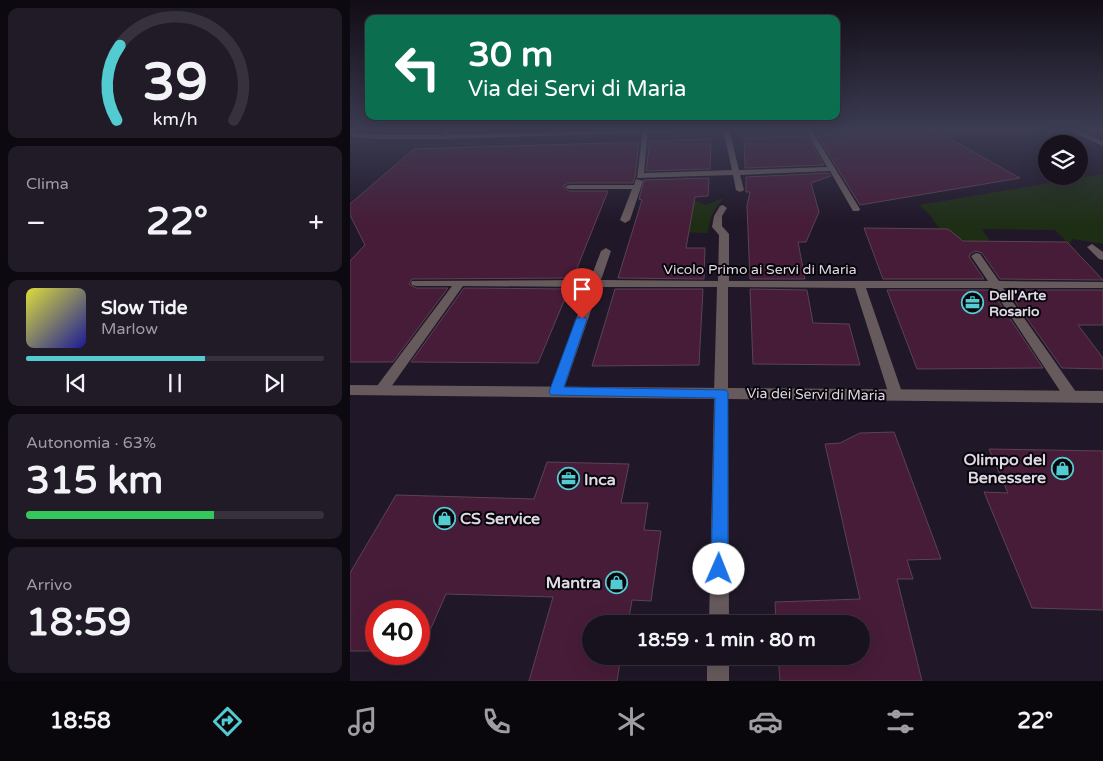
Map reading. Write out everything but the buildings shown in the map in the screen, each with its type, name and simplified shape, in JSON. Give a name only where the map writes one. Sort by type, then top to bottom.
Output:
[{"type":"street","points":[[625,220],[637,187],[642,161]]},
{"type":"street","points":[[733,161],[740,190]]},
{"type":"street","points":[[827,161],[856,209]]},
{"type":"street","points":[[640,176],[832,169]]},
{"type":"street","points":[[569,187],[637,187]]},
{"type":"street","points":[[719,615],[724,234],[717,227],[718,216],[723,208]]},
{"type":"street","points":[[1092,247],[1103,258]]},
{"type":"street","points":[[556,392],[606,251]]},
{"type":"street","points":[[976,256],[1071,396]]},
{"type":"street","name":"Vicolo Primo ai Servi di Maria","points":[[416,283],[1103,285]]},
{"type":"street","points":[[381,390],[460,283]]},
{"type":"street","points":[[860,284],[896,395]]},
{"type":"street","name":"Via dei Servi di Maria","points":[[350,390],[1103,397]]},
{"type":"street","points":[[718,665],[718,681]]},
{"type":"green space","points":[[1103,174],[1103,244],[1073,239],[1069,244],[1055,230],[982,229],[992,244],[969,243],[960,238],[945,237],[930,215],[919,205],[1038,185],[1088,185],[1088,177]]},
{"type":"green space","points":[[724,198],[713,214],[708,233],[641,231],[692,200],[706,205]]},
{"type":"place","name":"Dell'Arte Rosario","points":[[973,303]]},
{"type":"place","name":"Olimpo del Benessere","points":[[1062,468]]},
{"type":"place","name":"Inca","points":[[568,479]]},
{"type":"place","name":"CS Service","points":[[444,518]]},
{"type":"place","name":"Mantra","points":[[617,582]]},
{"type":"route","points":[[582,319],[556,392],[721,393],[719,569]]}]
